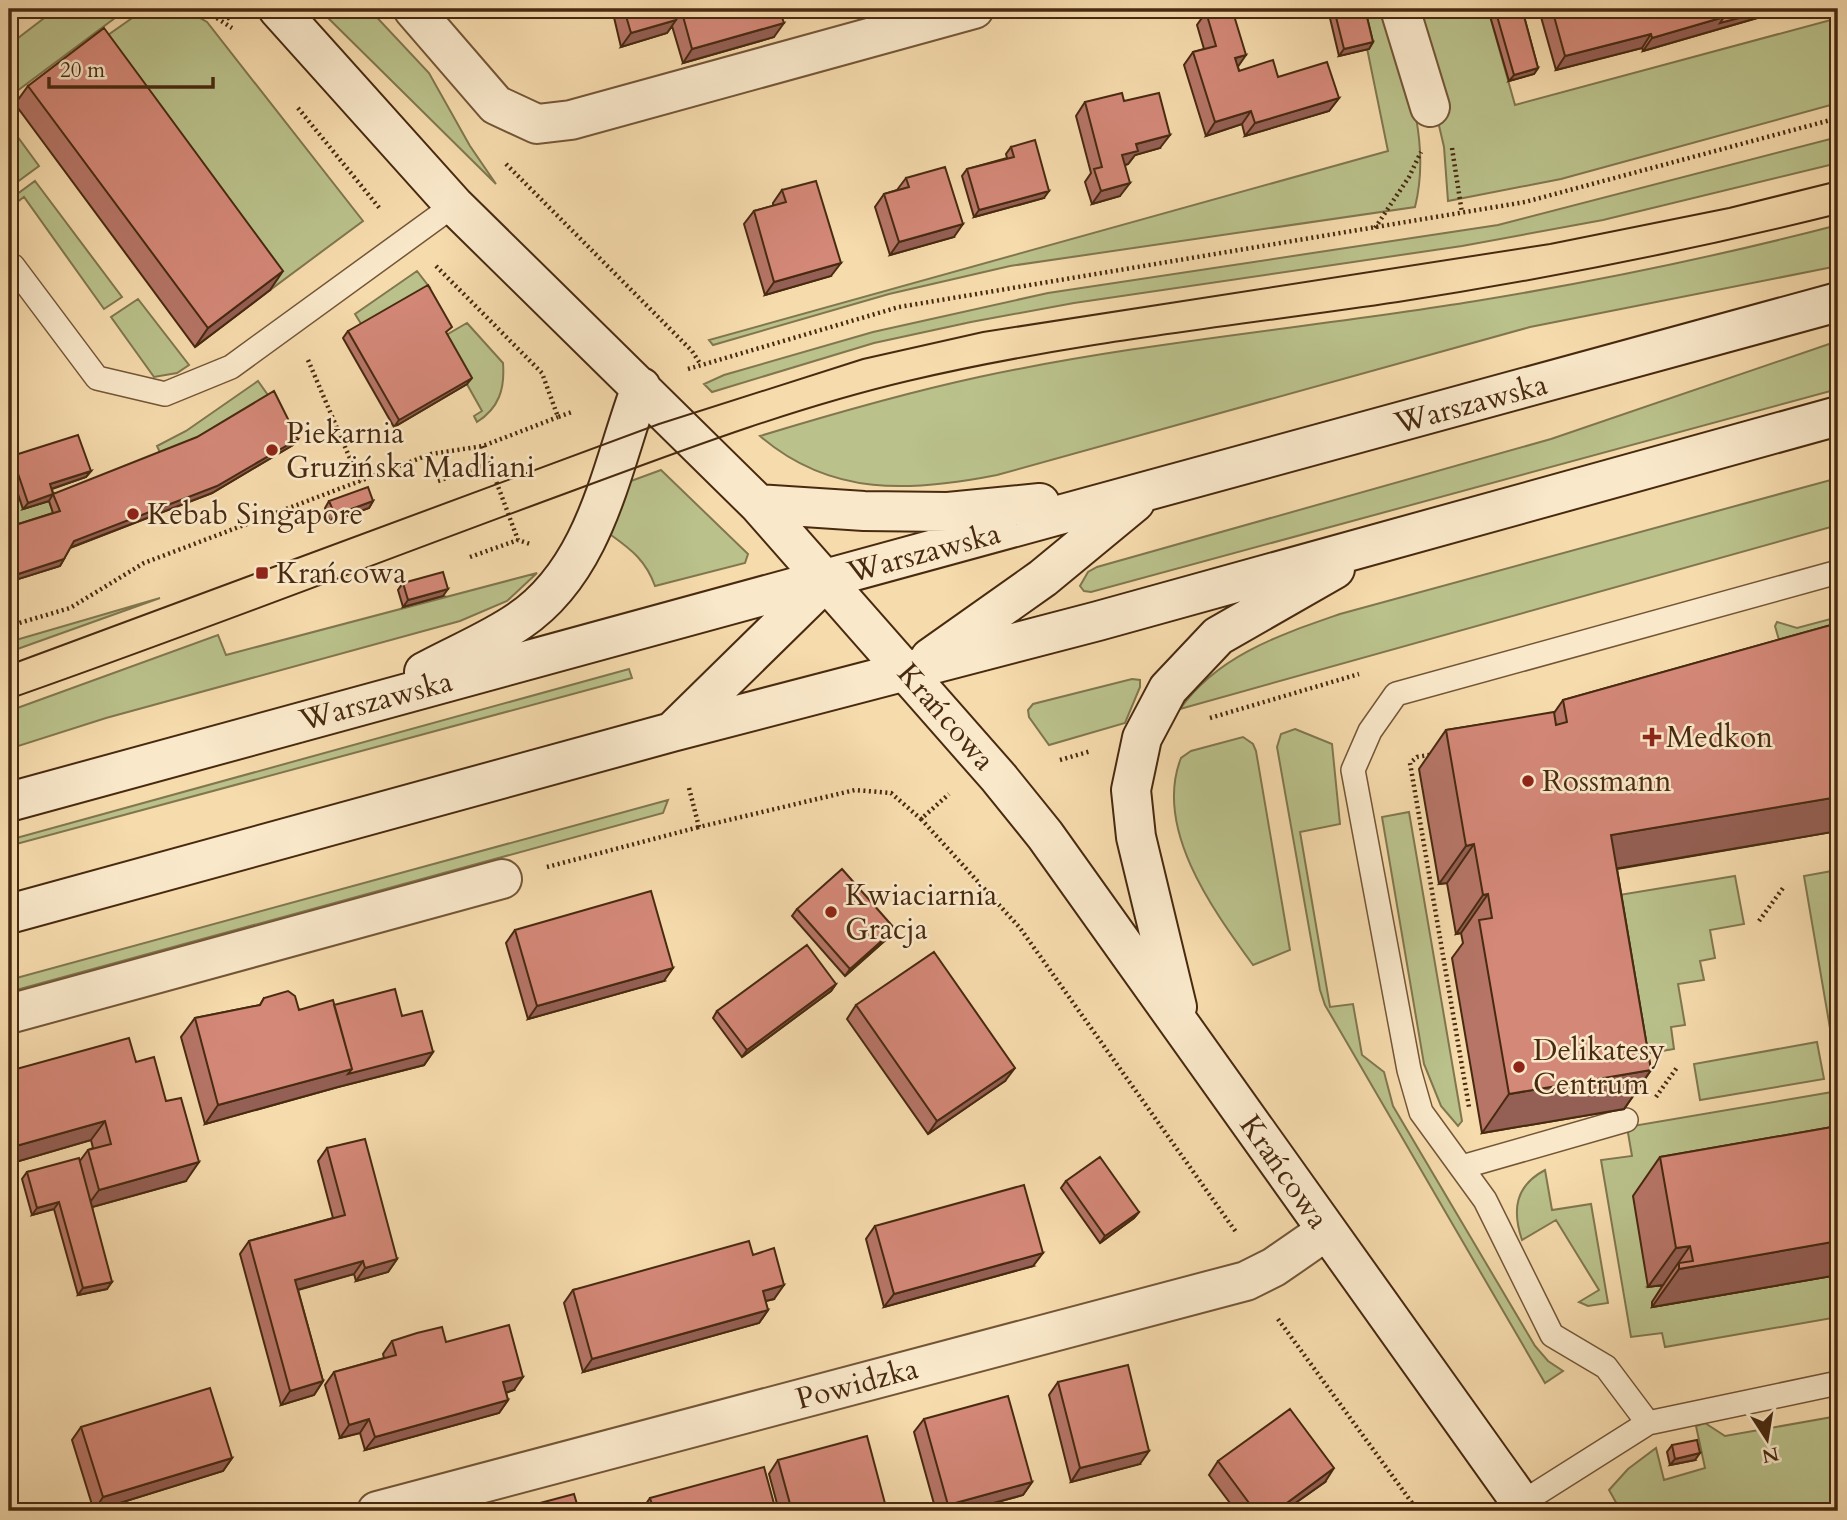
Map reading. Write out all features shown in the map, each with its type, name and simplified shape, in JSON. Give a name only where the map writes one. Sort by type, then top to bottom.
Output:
[{"type":"street","name":"Krańcowa","points":[[278,9],[454,205],[758,504],[908,673],[1045,835],[1523,1509]]},
{"type":"street","points":[[417,13],[496,105],[537,124],[571,120],[900,19],[974,9]]},
{"type":"street","points":[[1400,9],[1430,107]]},
{"type":"street","name":"Warszawska","points":[[9,802],[1838,302]]},
{"type":"street","points":[[366,703],[519,621],[566,577],[586,544],[641,387]]},
{"type":"street","points":[[9,914],[672,732],[908,673],[1838,416]]},
{"type":"street","points":[[758,504],[864,511],[948,512],[1147,492]]},
{"type":"street","points":[[908,673],[1043,578],[1147,492]]},
{"type":"street","points":[[1181,1026],[1136,836],[1131,790],[1142,738],[1168,689],[1218,636],[1385,541]]},
{"type":"street","points":[[1043,578],[1048,596],[1059,611],[1074,618],[1098,621]]},
{"type":"street","points":[[672,732],[827,580]]},
{"type":"street","points":[[9,1014],[502,879]]},
{"type":"street","name":"Powidzka","points":[[377,1511],[1255,1277],[1326,1231]]},
{"type":"lane","points":[[13,266],[97,378],[165,394],[230,367],[454,205]]},
{"type":"lane","points":[[1648,1423],[1606,1367],[1552,1335],[1470,1165],[1422,1112],[1409,1070],[1353,770],[1370,731],[1396,694],[1838,572]]},
{"type":"lane","points":[[1470,1165],[1626,1120]]},
{"type":"lane","points":[[1523,1509],[1648,1423],[1838,1382]]},
{"type":"path","points":[[203,9],[239,33]]},
{"type":"path","points":[[687,369],[899,307],[1525,202],[1838,118]]},
{"type":"path","points":[[499,156],[513,174],[692,351],[701,365]]},
{"type":"path","points":[[292,322],[360,482]]},
{"type":"path","points":[[9,626],[70,608],[144,563],[431,454],[484,446],[558,417]]},
{"type":"path","points":[[438,481],[490,463]]},
{"type":"path","points":[[470,558],[518,540]]},
{"type":"path","points":[[1446,751],[1417,757],[1410,764],[1470,1165]]},
{"type":"path","points":[[689,788],[699,827]]},
{"type":"path","points":[[502,879],[699,827],[855,790],[891,793],[921,819],[1020,928],[1235,1231],[1275,1314],[1418,1511]]},
{"type":"path","points":[[921,819],[950,793]]},
{"type":"path","points":[[1759,921],[1783,888]]},
{"type":"path","points":[[1655,1099],[1678,1066]]},
{"type":"green space","points":[[56,9],[127,9],[9,97],[9,45]]},
{"type":"green space","points":[[145,9],[184,9],[207,22],[363,221],[270,290],[91,47]]},
{"type":"green space","points":[[319,9],[369,9],[429,73],[470,146],[496,184]]},
{"type":"green space","points":[[1359,9],[1384,9],[1408,82],[1420,156],[1415,207],[1010,266],[889,294],[713,345],[709,340],[1388,151]]},
{"type":"green space","points":[[1406,9],[1488,9],[1515,105],[1838,18],[1838,103],[1561,179],[1448,201],[1444,147],[1430,87]]},
{"type":"green space","points":[[9,125],[39,166],[9,188]]},
{"type":"green space","points":[[1838,137],[1838,163],[1603,220],[1462,246],[1074,303],[874,343],[712,392],[704,384],[724,375],[873,332],[1048,293],[1498,225]]},
{"type":"green space","points":[[35,181],[122,297],[104,309],[24,197],[9,208],[9,200]]},
{"type":"green space","points":[[1838,225],[1838,266],[1530,327],[997,475],[934,485],[873,485],[844,480],[815,470],[787,456],[760,436],[924,390],[1040,365],[1522,293],[1703,257]]},
{"type":"green space","points":[[417,271],[430,288],[363,327],[355,314]]},
{"type":"green space","points":[[138,299],[189,365],[177,373],[154,377],[111,317]]},
{"type":"green space","points":[[467,323],[503,363],[503,381],[499,397],[491,411],[477,422],[474,416],[482,411],[441,338]]},
{"type":"green space","points":[[1838,341],[1838,389],[1091,592],[1084,591],[1080,586],[1088,572],[1097,567],[1551,439]]},
{"type":"green space","points":[[258,381],[270,398],[162,457],[157,446],[186,431]]},
{"type":"green space","points":[[9,467],[23,509],[49,501],[55,518],[9,532]]},
{"type":"green space","points":[[661,470],[748,554],[745,563],[655,586],[638,557],[611,535],[620,485]]},
{"type":"green space","points":[[1838,478],[1838,525],[1180,709],[1195,690],[1232,661],[1273,639],[1317,622]]},
{"type":"green space","points":[[537,573],[507,601],[460,621],[106,718],[9,749],[9,711],[218,635],[226,655]]},
{"type":"green space","points":[[160,598],[9,652],[9,642]]},
{"type":"green space","points":[[1838,617],[1838,639],[1783,654],[1775,626],[1777,622],[1797,628]]},
{"type":"green space","points":[[629,669],[632,678],[9,846],[9,840]]},
{"type":"green space","points":[[1132,679],[1140,680],[1140,687],[1125,723],[1049,745],[1029,717],[1028,710],[1033,704]]},
{"type":"green space","points":[[1295,729],[1332,744],[1340,824],[1300,832],[1330,1007],[1353,1004],[1362,1055],[1384,1072],[1393,1106],[1535,1346],[1548,1361],[1563,1371],[1545,1383],[1325,1005],[1320,990],[1277,747],[1281,734]]},
{"type":"green space","points":[[1243,737],[1253,744],[1256,751],[1290,950],[1253,965],[1221,920],[1192,868],[1181,840],[1175,813],[1174,785],[1181,758],[1191,751]]},
{"type":"green space","points":[[668,800],[663,813],[9,992],[9,980]]},
{"type":"green space","points":[[1409,812],[1462,1121],[1458,1126],[1441,1106],[1424,1064],[1382,817]]},
{"type":"green space","points":[[1832,871],[1838,907],[1838,1075],[1804,876]]},
{"type":"green space","points":[[1735,876],[1744,924],[1710,930],[1715,958],[1700,961],[1704,980],[1678,984],[1685,1025],[1671,1027],[1674,1049],[1634,1056],[1607,897]]},
{"type":"green space","points":[[1817,1042],[1824,1079],[1700,1100],[1694,1064]]},
{"type":"green space","points":[[1838,1091],[1838,1160],[1648,1286],[1663,1285],[1666,1300],[1652,1307],[1838,1275],[1838,1317],[1665,1347],[1662,1333],[1631,1337],[1601,1160],[1632,1156],[1627,1127]]},
{"type":"green space","points":[[1545,1170],[1552,1210],[1591,1204],[1608,1303],[1588,1306],[1579,1302],[1599,1290],[1556,1220],[1522,1240],[1517,1219],[1518,1200],[1527,1183]]},
{"type":"green space","points":[[1838,1416],[1838,1511],[1617,1511],[1618,1506],[1609,1490],[1628,1469],[1656,1448],[1664,1480],[1705,1468],[1696,1426],[1705,1423],[1725,1436]]},
{"type":"building","points":[[624,9],[673,9],[676,20],[631,33]]},
{"type":"building","points":[[681,9],[779,9],[784,23],[692,49]]},
{"type":"building","points":[[1232,9],[1246,55],[1235,58],[1239,71],[1273,60],[1278,77],[1327,62],[1339,98],[1255,123],[1251,111],[1215,122],[1193,52],[1216,46],[1206,12]]},
{"type":"building","points":[[1334,9],[1365,9],[1373,42],[1344,49]]},
{"type":"building","points":[[1495,9],[1522,9],[1538,68],[1514,75]]},
{"type":"building","points":[[1552,9],[1722,9],[1724,17],[1652,38],[1651,34],[1565,56]]},
{"type":"building","points":[[1722,9],[1761,9],[1762,12],[1720,23],[1724,17]]},
{"type":"building","points":[[104,28],[283,271],[208,328],[28,86]]},
{"type":"building","points":[[1122,93],[1124,101],[1159,93],[1170,135],[1136,144],[1138,151],[1122,155],[1130,183],[1101,191],[1094,169],[1102,167],[1085,102]]},
{"type":"building","points":[[1035,140],[1049,191],[979,210],[967,169],[1014,157],[1011,147]]},
{"type":"building","points":[[945,167],[963,224],[899,242],[884,194],[909,187],[906,178]]},
{"type":"building","points":[[816,181],[841,263],[774,282],[754,211],[786,202],[782,190]]},
{"type":"building","points":[[428,285],[452,327],[446,332],[472,378],[399,420],[348,331]]},
{"type":"building","points":[[274,391],[298,439],[217,486],[74,541],[64,559],[9,577],[9,527],[60,511],[53,494],[197,437]]},
{"type":"building","points":[[78,435],[91,471],[50,484],[53,494],[28,503],[12,456]]},
{"type":"building","points":[[368,487],[373,501],[335,515],[329,501]]},
{"type":"building","points":[[443,572],[448,589],[408,600],[403,583]]},
{"type":"building","points":[[1838,623],[1838,797],[1611,835],[1651,1070],[1509,1094],[1479,920],[1492,918],[1488,894],[1483,895],[1474,844],[1466,846],[1446,730],[1554,712],[1556,725],[1567,722],[1563,700]]},
{"type":"building","points":[[842,869],[895,929],[850,969],[797,909]]},
{"type":"building","points":[[651,891],[673,968],[537,1006],[515,930]]},
{"type":"building","points":[[807,945],[836,984],[747,1050],[717,1011]]},
{"type":"building","points":[[934,952],[1015,1068],[937,1121],[856,1005]]},
{"type":"building","points":[[395,989],[402,1016],[422,1011],[433,1052],[348,1074],[352,1069],[334,1005]]},
{"type":"building","points":[[288,991],[295,996],[299,1010],[333,1000],[352,1069],[218,1105],[195,1018],[260,1005],[264,998]]},
{"type":"building","points":[[129,1038],[136,1062],[154,1057],[166,1101],[181,1098],[199,1162],[99,1190],[88,1150],[111,1144],[105,1121],[16,1146],[11,1128],[9,1129],[9,1071]]},
{"type":"building","points":[[1838,1126],[1838,1241],[1679,1269],[1679,1263],[1693,1261],[1690,1246],[1676,1248],[1660,1157]]},
{"type":"building","points":[[365,1139],[397,1259],[365,1268],[363,1261],[295,1280],[323,1381],[290,1391],[249,1241],[345,1215],[327,1148]]},
{"type":"building","points":[[1100,1157],[1139,1212],[1105,1236],[1066,1181]]},
{"type":"building","points":[[79,1158],[112,1282],[83,1288],[59,1202],[37,1208],[27,1172]]},
{"type":"building","points":[[1024,1185],[1043,1253],[894,1294],[875,1226]]},
{"type":"building","points":[[749,1241],[753,1255],[774,1248],[784,1285],[763,1291],[768,1310],[592,1359],[573,1290]]},
{"type":"building","points":[[509,1325],[523,1377],[503,1382],[508,1400],[375,1437],[369,1419],[349,1425],[334,1372],[396,1355],[392,1341],[417,1333],[442,1327],[446,1342]]},
{"type":"building","points":[[1128,1365],[1149,1451],[1080,1468],[1058,1382]]},
{"type":"building","points":[[210,1388],[232,1458],[103,1497],[81,1427]]},
{"type":"building","points":[[1008,1396],[1032,1482],[948,1505],[924,1419]]},
{"type":"building","points":[[1290,1409],[1334,1468],[1276,1511],[1255,1511],[1218,1461]]},
{"type":"building","points":[[867,1436],[887,1511],[792,1511],[778,1460]]},
{"type":"building","points":[[1697,1440],[1700,1453],[1675,1459],[1672,1445]]},
{"type":"building","points":[[764,1467],[776,1511],[654,1511],[650,1498]]},
{"type":"building","points":[[574,1494],[579,1511],[510,1511]]},
{"type":"tram line","points":[[9,665],[659,424],[863,359],[983,332],[1550,244],[1729,208],[1838,181]]},
{"type":"tram line","points":[[9,699],[675,453],[767,421],[861,393],[1030,356],[1398,302],[1564,274],[1838,214]]},
{"type":"place","name":"Piekarnia Gruzińska Madliani","points":[[272,450]]},
{"type":"place","name":"Kebab Singapore","points":[[133,514]]},
{"type":"place","name":"Krańcowa","points":[[262,573]]},
{"type":"place","name":"Medkon","points":[[1652,737]]},
{"type":"place","name":"Rossmann","points":[[1528,781]]},
{"type":"place","name":"Kwiaciarnia Gracja","points":[[831,912]]},
{"type":"place","name":"Delikatesy Centrum","points":[[1519,1067]]}]
